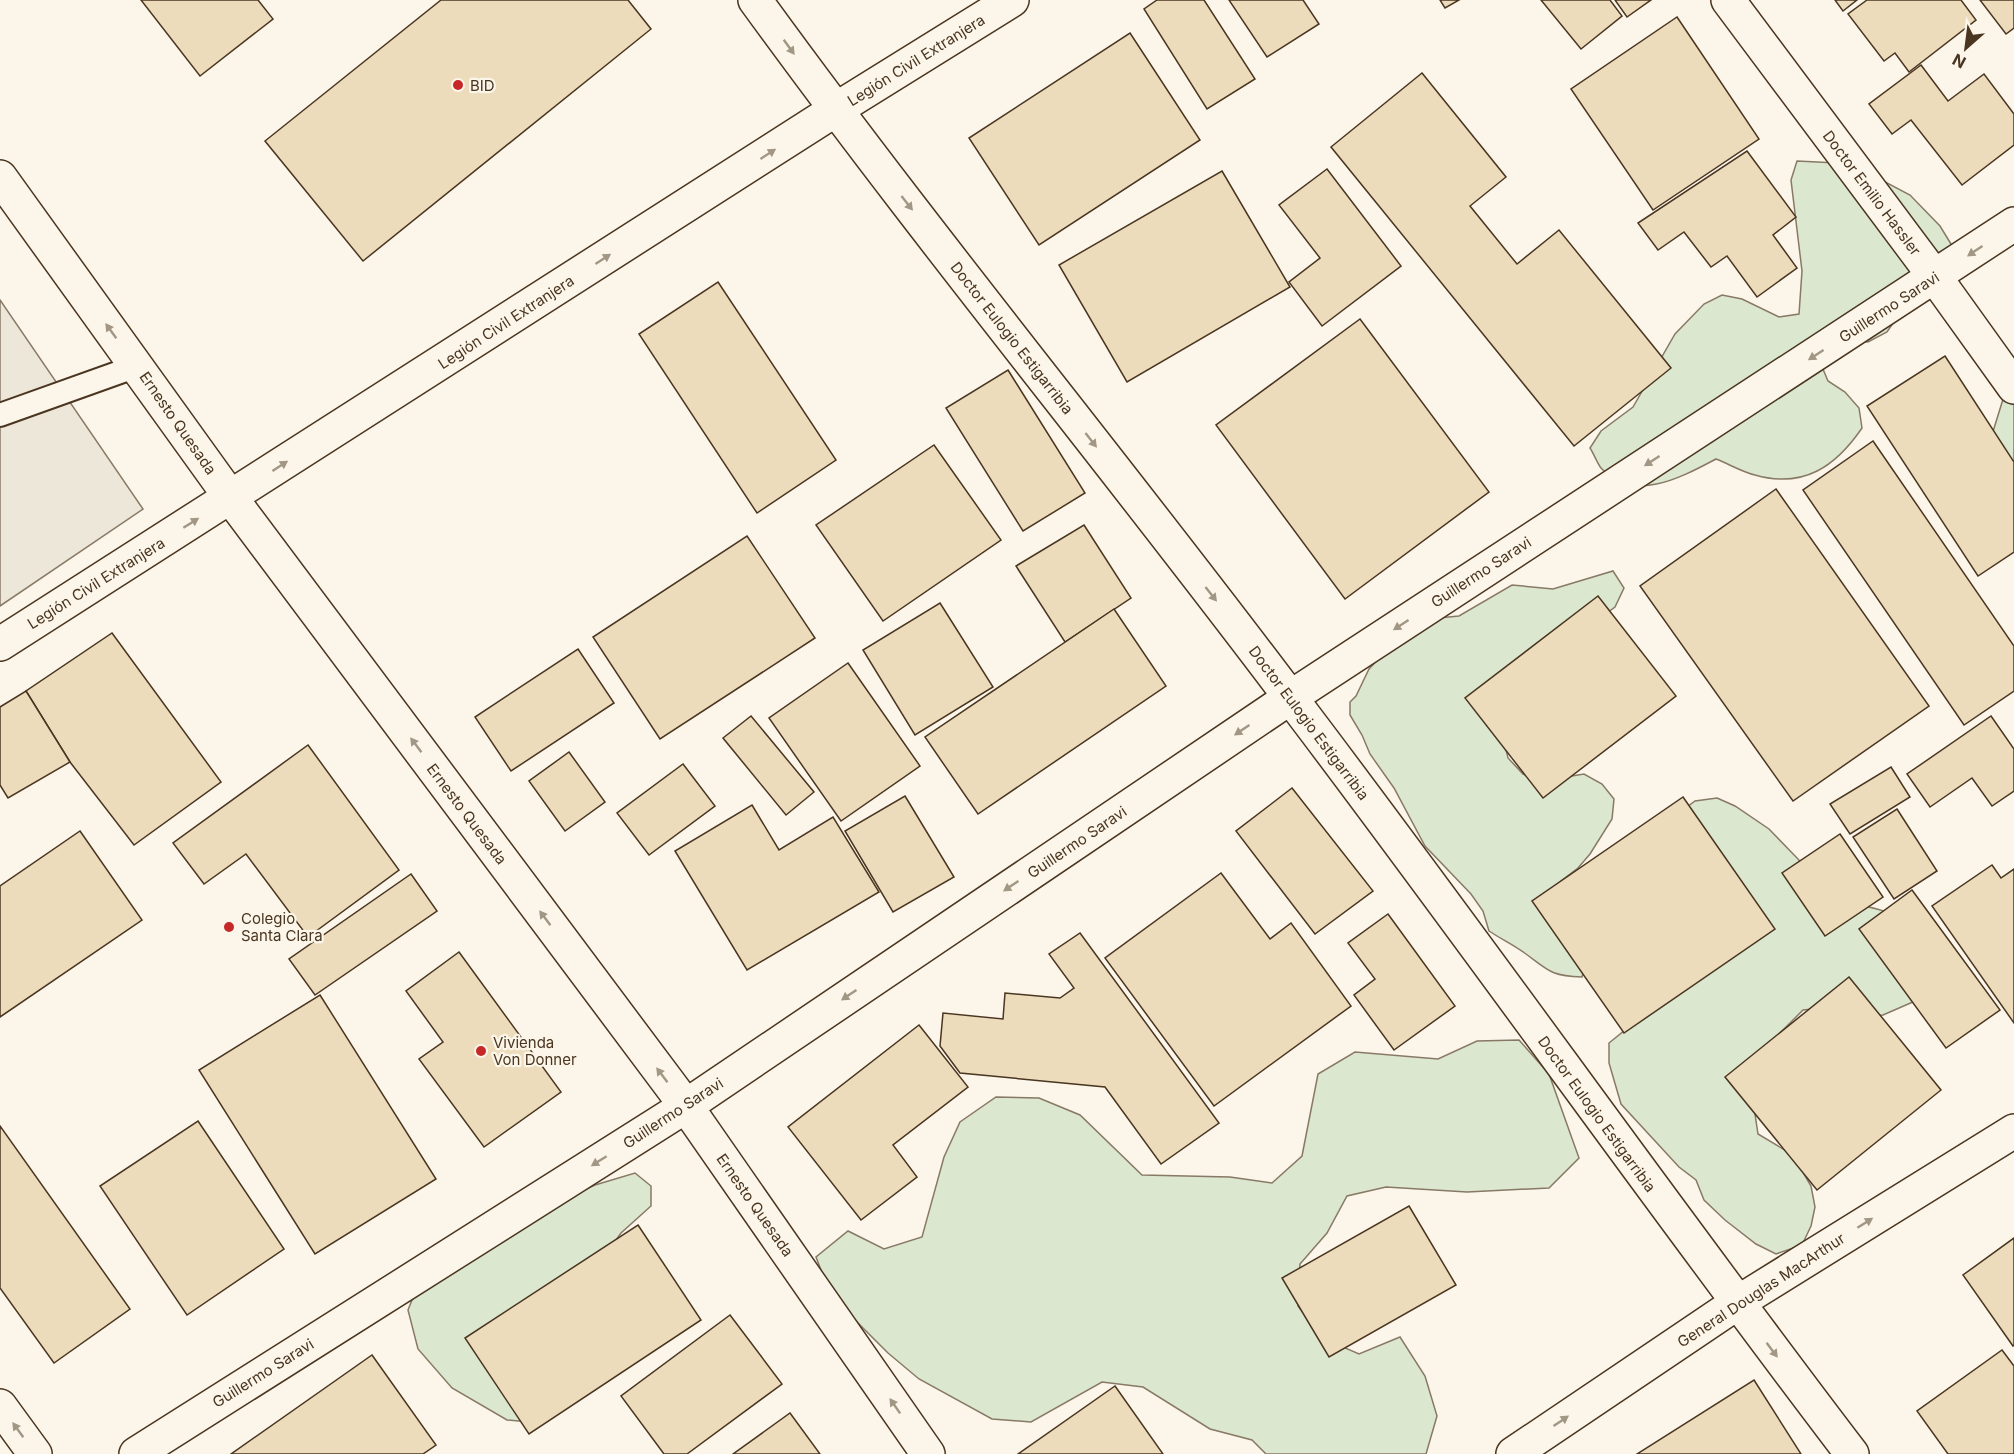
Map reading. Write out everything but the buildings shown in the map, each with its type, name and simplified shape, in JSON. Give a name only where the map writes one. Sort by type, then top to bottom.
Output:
[{"type":"main road","name":"Doctor Eulogio Estigarribia","points":[[755,0],[836,110],[1291,697],[1737,1303],[1852,1454]]},
{"type":"main road","name":"Legión Civil Extranjera","points":[[0,644],[1012,0]]},
{"type":"main road","name":"Doctor Emilio Hassler","points":[[1728,0],[1935,277],[2014,387]]},
{"type":"main road","name":"Ernesto Quesada","points":[[1,181],[231,498],[686,1106],[928,1454]]},
{"type":"main road","name":"Guillermo Saravi","points":[[136,1454],[686,1106],[1291,697],[2014,224]]},
{"type":"main road","name":"General Douglas MacArthur","points":[[1512,1454],[1737,1303],[2014,1131]]},
{"type":"main road","points":[[0,1406],[35,1454]]},
{"type":"lane","points":[[0,415],[136,366]]},
{"type":"green space","points":[[1797,161],[1837,163],[1857,167],[1910,195],[1940,226],[1951,244],[1947,264],[1898,316],[1887,332],[1868,342],[1847,340],[1820,362],[1828,381],[1845,392],[1859,408],[1862,428],[1852,442],[1830,463],[1804,476],[1773,479],[1750,474],[1716,459],[1658,484],[1643,486],[1614,479],[1601,468],[1590,448],[1601,431],[1633,407],[1675,334],[1704,304],[1722,295],[1742,299],[1779,317],[1799,314],[1802,271],[1791,180]]},
{"type":"green space","points":[[2014,385],[2014,501],[1991,438],[2004,396]]},
{"type":"green space","points":[[1613,571],[1624,588],[1615,607],[1566,643],[1503,738],[1508,758],[1523,774],[1542,781],[1584,774],[1602,784],[1614,799],[1612,819],[1590,854],[1578,868],[1561,881],[1587,957],[1582,977],[1551,972],[1489,931],[1483,911],[1471,894],[1425,846],[1394,788],[1370,754],[1350,715],[1350,702],[1356,696],[1369,669],[1398,638],[1438,618],[1459,616],[1512,585],[1553,589]]},
{"type":"green space","points":[[1717,798],[1735,806],[1769,829],[1799,860],[1806,901],[1865,906],[1899,917],[1922,998],[1883,1015],[1840,1021],[1823,1008],[1803,1010],[1776,1037],[1770,1076],[1755,1114],[1758,1134],[1793,1155],[1811,1186],[1815,1207],[1811,1226],[1802,1245],[1776,1254],[1756,1244],[1704,1200],[1696,1180],[1679,1167],[1621,1104],[1609,1063],[1609,1043],[1625,1030],[1679,813],[1695,801]]},
{"type":"green space","points":[[1519,1040],[1549,1074],[1579,1158],[1549,1188],[1467,1192],[1386,1187],[1347,1196],[1327,1233],[1300,1264],[1298,1306],[1322,1338],[1359,1354],[1400,1337],[1425,1376],[1437,1416],[1426,1454],[1266,1454],[1252,1440],[1210,1429],[1143,1387],[1102,1382],[1031,1422],[992,1419],[919,1379],[888,1353],[831,1296],[816,1257],[848,1231],[884,1249],[922,1237],[944,1157],[960,1122],[996,1097],[1039,1098],[1080,1115],[1142,1175],[1230,1177],[1272,1183],[1302,1156],[1318,1074],[1355,1052],[1438,1059],[1477,1041]]},
{"type":"green space","points":[[635,1173],[651,1186],[651,1206],[621,1233],[609,1250],[529,1422],[507,1420],[452,1388],[418,1349],[408,1310],[416,1290],[537,1211],[595,1185]]},
{"type":"shaded area","points":[[0,300],[143,509],[0,606]]},
{"type":"place","name":"BID","points":[[458,85]]},
{"type":"place","name":"Colegio Santa Clara","points":[[229,927]]},
{"type":"place","name":"Vivienda Von Donner","points":[[481,1051]]}]
